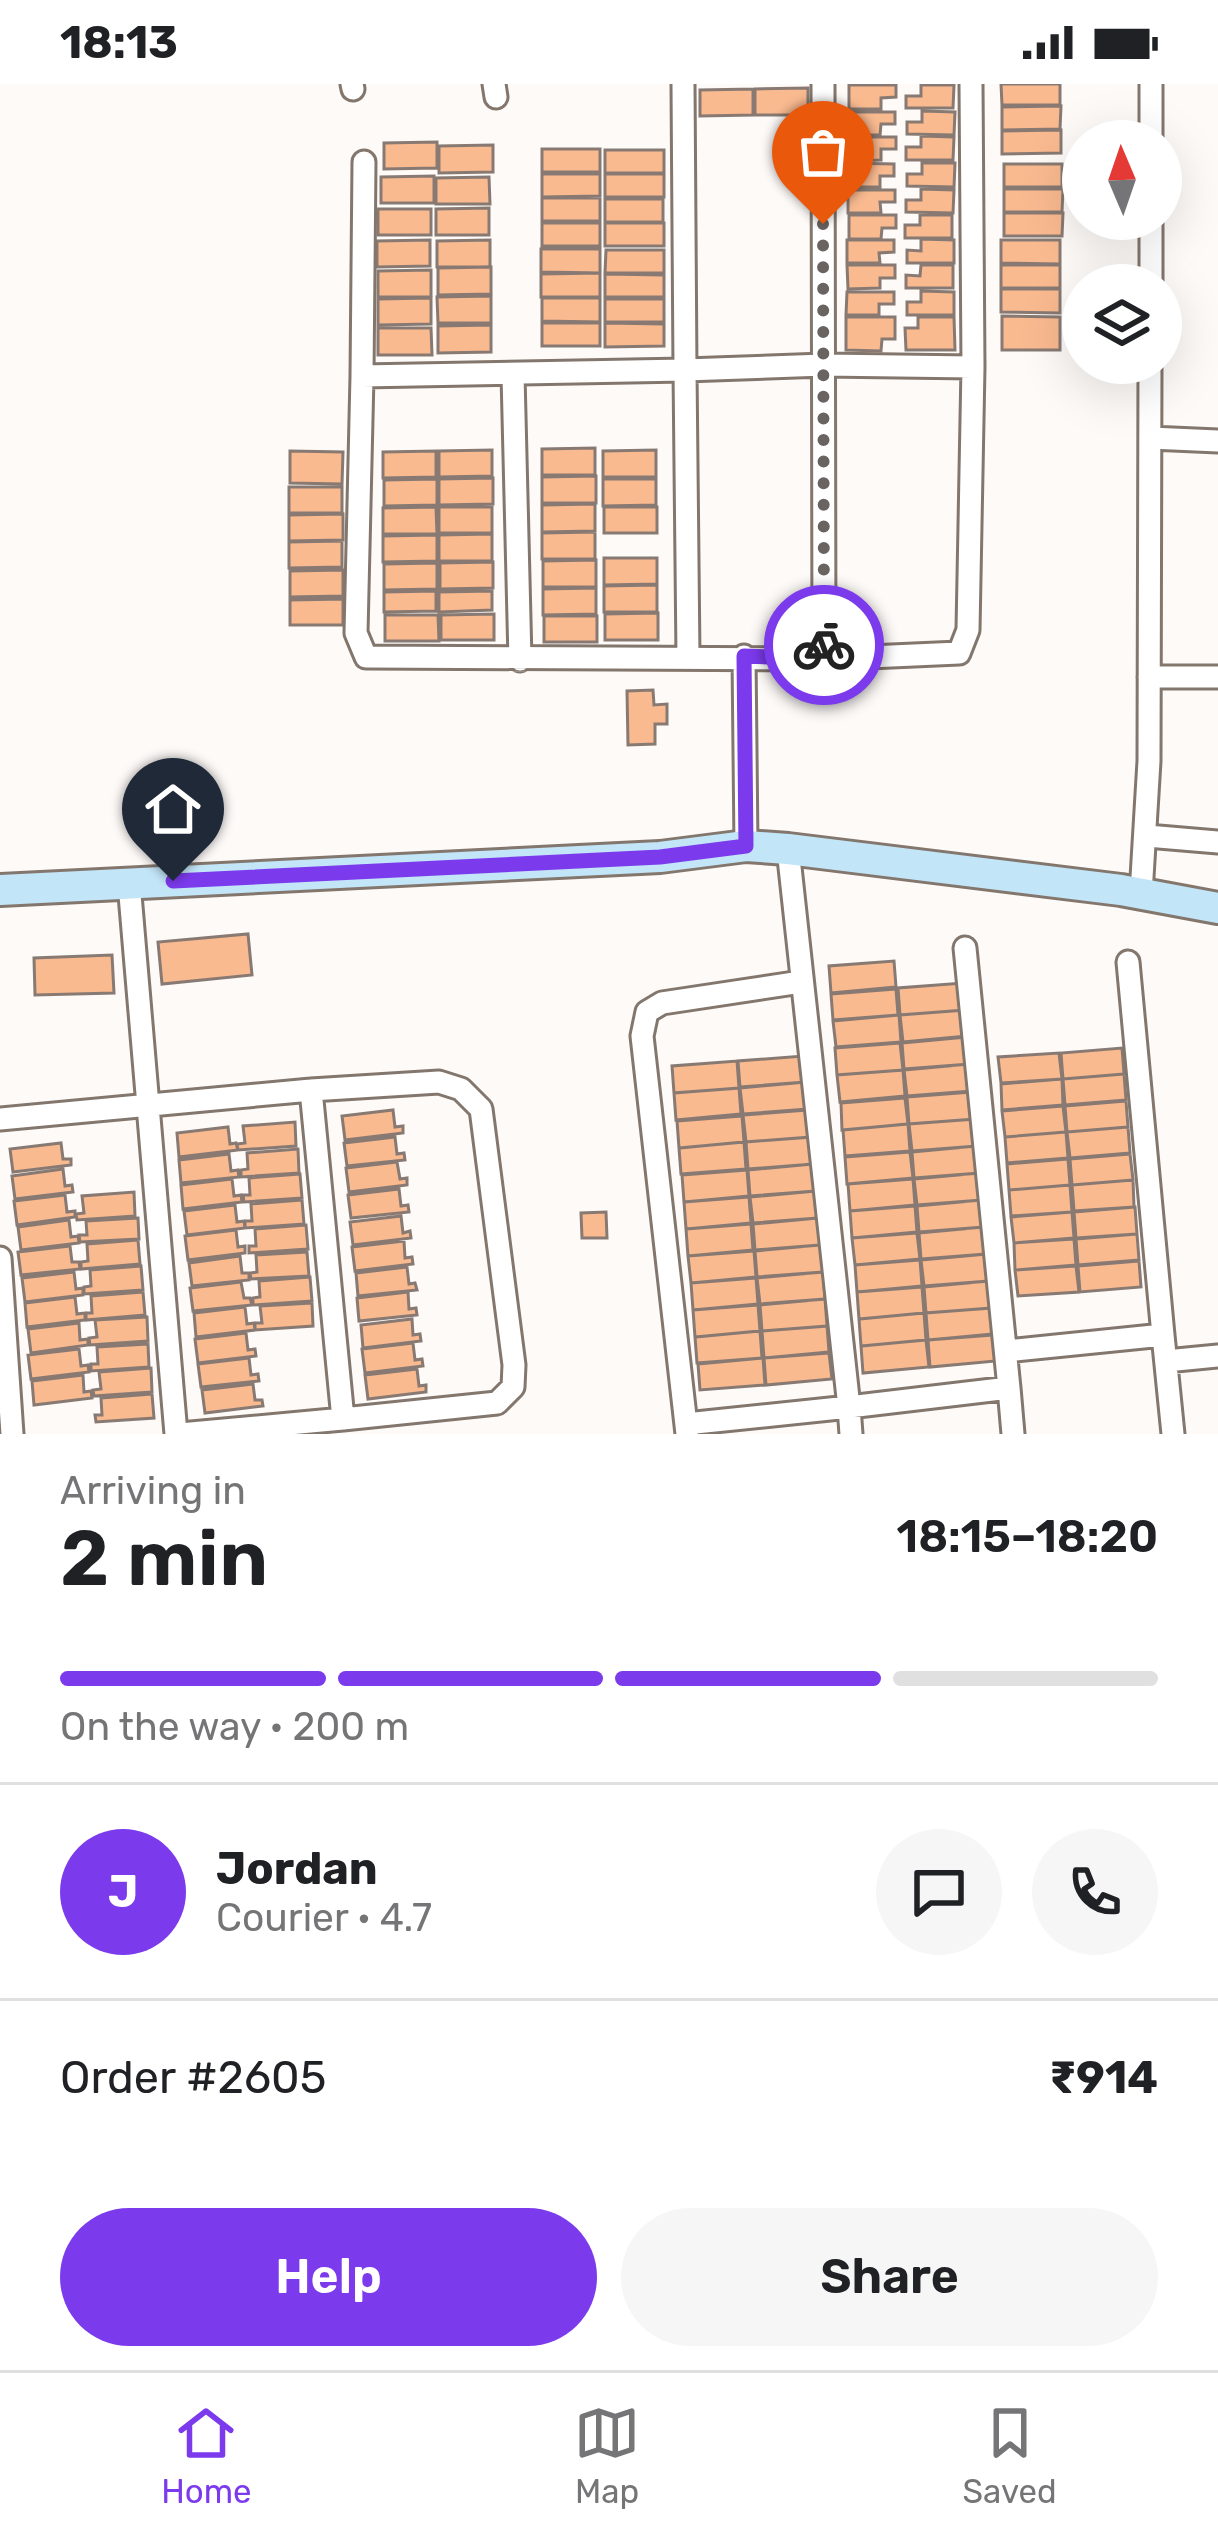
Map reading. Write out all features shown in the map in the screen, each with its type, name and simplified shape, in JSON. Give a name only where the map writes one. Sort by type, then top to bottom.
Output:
[{"type":"street","points":[[683,84],[688,657]]},
{"type":"street","points":[[823,84],[824,659]]},
{"type":"street","points":[[364,162],[356,633],[366,657],[947,655],[959,653],[965,645],[973,367],[971,84]]},
{"type":"street","points":[[1151,84],[1151,120]]},
{"type":"street","points":[[362,376],[824,365],[973,367]]},
{"type":"street","points":[[513,375],[520,660]]},
{"type":"street","points":[[1141,894],[1147,836],[1150,384]]},
{"type":"street","points":[[1150,438],[1218,441]]},
{"type":"street","points":[[744,656],[746,846]]},
{"type":"street","points":[[1149,677],[1218,677]]},
{"type":"street","points":[[1147,836],[1218,842]]},
{"type":"street","points":[[0,890],[660,857],[746,846],[1141,894],[1218,908]]},
{"type":"street","points":[[788,849],[851,1434]]},
{"type":"street","points":[[0,1119],[147,1105],[311,1090],[439,1082],[461,1089],[481,1109],[513,1387],[497,1403],[178,1434],[147,1105],[129,883]]},
{"type":"street","points":[[965,949],[1013,1434]]},
{"type":"street","points":[[1128,962],[1173,1434]]},
{"type":"street","points":[[801,982],[662,1004],[647,1012],[642,1036],[686,1429],[1009,1388]]},
{"type":"street","points":[[311,1090],[343,1419]]},
{"type":"street","points":[[0,1258],[12,1434]]},
{"type":"street","points":[[1006,1351],[1163,1334]]},
{"type":"street","points":[[1166,1360],[1218,1356]]},
{"type":"building","points":[[1001,84],[1060,84],[1060,105],[1002,105]]},
{"type":"building","points":[[849,85],[896,85],[896,97],[881,98],[881,109],[849,109]]},
{"type":"building","points":[[921,85],[954,85],[953,108],[906,108],[906,96],[921,96]]},
{"type":"building","points":[[808,88],[808,115],[755,115],[755,89]]},
{"type":"building","points":[[753,89],[753,115],[700,116],[700,90]]},
{"type":"building","points":[[1061,106],[1060,129],[1002,130],[1002,107]]},
{"type":"building","points":[[922,111],[955,112],[954,135],[907,134],[907,122],[922,122]]},
{"type":"building","points":[[848,112],[895,112],[895,124],[881,124],[880,135],[848,135]]},
{"type":"building","points":[[1061,130],[1061,153],[1002,154],[1002,131]]},
{"type":"building","points":[[921,136],[954,137],[953,160],[906,160],[906,147],[921,147]]},
{"type":"building","points":[[848,137],[896,137],[896,149],[881,149],[881,160],[848,161]]},
{"type":"building","points":[[437,142],[437,168],[384,169],[384,143]]},
{"type":"building","points":[[493,145],[493,172],[439,173],[439,146]]},
{"type":"building","points":[[542,149],[600,149],[600,172],[542,172]]},
{"type":"building","points":[[605,150],[664,150],[664,173],[605,173]]},
{"type":"building","points":[[847,163],[894,164],[894,176],[880,176],[880,187],[847,187]]},
{"type":"building","points":[[922,163],[955,163],[954,187],[907,186],[907,174],[922,174]]},
{"type":"building","points":[[1004,164],[1062,164],[1062,187],[1004,187]]},
{"type":"building","points":[[542,174],[600,174],[600,196],[542,197]]},
{"type":"building","points":[[605,174],[664,174],[664,197],[605,197]]},
{"type":"building","points":[[434,176],[434,203],[381,203],[381,177]]},
{"type":"building","points":[[489,177],[490,204],[436,204],[436,178]]},
{"type":"building","points":[[921,189],[954,190],[953,213],[906,212],[906,200],[921,200]]},
{"type":"building","points":[[1004,189],[1062,189],[1062,212],[1004,212]]},
{"type":"building","points":[[848,190],[895,190],[895,202],[880,202],[881,213],[848,213]]},
{"type":"building","points":[[542,198],[600,198],[600,221],[542,221]]},
{"type":"building","points":[[605,199],[663,199],[663,222],[605,222]]},
{"type":"building","points":[[489,208],[489,235],[436,235],[436,209]]},
{"type":"building","points":[[378,209],[431,209],[431,235],[378,235]]},
{"type":"building","points":[[1004,213],[1062,213],[1062,236],[1004,236]]},
{"type":"building","points":[[849,215],[896,215],[896,228],[882,228],[881,239],[849,239]]},
{"type":"building","points":[[920,215],[952,215],[952,238],[905,238],[905,225],[920,225]]},
{"type":"building","points":[[542,223],[600,223],[600,246],[542,246]]},
{"type":"building","points":[[605,223],[664,223],[664,246],[605,246]]},
{"type":"building","points":[[921,239],[954,240],[954,263],[907,263],[907,250],[921,251]]},
{"type":"building","points":[[430,240],[430,266],[377,267],[377,241]]},
{"type":"building","points":[[490,240],[490,267],[437,267],[437,241]]},
{"type":"building","points":[[847,240],[894,240],[894,252],[879,253],[880,263],[847,263]]},
{"type":"building","points":[[1001,240],[1060,240],[1060,264],[1001,263]]},
{"type":"building","points":[[541,249],[600,249],[600,273],[541,272]]},
{"type":"building","points":[[606,250],[664,250],[664,273],[605,273]]},
{"type":"building","points":[[847,265],[895,265],[895,278],[880,278],[880,288],[848,289]]},
{"type":"building","points":[[921,265],[953,265],[953,288],[906,288],[906,275],[920,276]]},
{"type":"building","points":[[1001,265],[1060,265],[1060,288],[1001,288]]},
{"type":"building","points":[[491,267],[491,294],[438,295],[438,268]]},
{"type":"building","points":[[431,270],[431,297],[378,297],[378,271]]},
{"type":"building","points":[[600,273],[600,297],[541,297],[541,274]]},
{"type":"building","points":[[605,274],[664,275],[664,297],[605,297]]},
{"type":"building","points":[[1001,289],[1060,289],[1060,313],[1001,312]]},
{"type":"building","points":[[921,291],[954,292],[954,315],[907,315],[907,302],[921,302]]},
{"type":"building","points":[[847,292],[894,292],[894,304],[879,304],[879,315],[846,315]]},
{"type":"building","points":[[491,296],[491,323],[438,323],[437,297]]},
{"type":"building","points":[[431,298],[431,324],[378,325],[378,299]]},
{"type":"building","points":[[542,298],[600,298],[600,322],[542,321]]},
{"type":"building","points":[[605,299],[664,299],[664,322],[605,322]]},
{"type":"building","points":[[1002,316],[1060,317],[1060,350],[1002,350]]},
{"type":"building","points":[[846,317],[895,317],[895,339],[882,339],[881,351],[846,350]]},
{"type":"building","points":[[918,317],[954,317],[955,350],[906,350],[905,328],[918,328]]},
{"type":"building","points":[[542,323],[600,323],[600,346],[542,346]]},
{"type":"building","points":[[605,323],[664,324],[664,346],[605,347]]},
{"type":"building","points":[[491,325],[491,352],[438,353],[438,326]]},
{"type":"building","points":[[378,328],[431,328],[432,355],[378,355]]},
{"type":"building","points":[[595,448],[595,475],[542,475],[542,449]]},
{"type":"building","points":[[492,450],[492,476],[439,477],[439,451]]},
{"type":"building","points":[[656,450],[656,477],[603,477],[603,451]]},
{"type":"building","points":[[290,451],[343,452],[342,484],[290,483]]},
{"type":"building","points":[[436,451],[436,477],[383,478],[383,452]]},
{"type":"building","points":[[596,476],[596,503],[542,503],[542,477]]},
{"type":"building","points":[[493,478],[493,504],[439,505],[439,479]]},
{"type":"building","points":[[437,479],[437,505],[384,506],[384,480]]},
{"type":"building","points":[[603,479],[656,479],[656,505],[603,506]]},
{"type":"building","points":[[289,487],[342,487],[342,513],[289,513]]},
{"type":"building","points":[[595,504],[595,531],[542,532],[542,505]]},
{"type":"building","points":[[436,507],[437,534],[383,534],[383,508]]},
{"type":"building","points":[[439,507],[492,507],[492,533],[439,533]]},
{"type":"building","points":[[604,507],[657,507],[657,533],[604,533]]},
{"type":"building","points":[[343,514],[343,540],[289,541],[289,515]]},
{"type":"building","points":[[595,532],[595,559],[542,559],[542,533]]},
{"type":"building","points":[[492,534],[492,561],[439,561],[439,535]]},
{"type":"building","points":[[437,535],[437,561],[383,562],[383,536]]},
{"type":"building","points":[[342,541],[342,567],[289,568],[289,542]]},
{"type":"building","points":[[604,558],[657,558],[657,584],[604,585]]},
{"type":"building","points":[[596,560],[596,587],[543,587],[543,561]]},
{"type":"building","points":[[493,562],[493,588],[440,589],[440,563]]},
{"type":"building","points":[[437,563],[437,589],[384,590],[384,564]]},
{"type":"building","points":[[343,570],[343,596],[290,597],[290,571]]},
{"type":"building","points":[[657,585],[657,612],[604,612],[604,586]]},
{"type":"building","points":[[596,588],[596,614],[543,615],[543,589]]},
{"type":"building","points":[[436,591],[436,611],[384,612],[384,592]]},
{"type":"building","points":[[492,591],[492,610],[439,612],[439,592]]},
{"type":"building","points":[[343,599],[343,625],[290,625],[290,600]]},
{"type":"building","points":[[658,613],[658,640],[605,640],[605,614]]},
{"type":"building","points":[[494,614],[494,640],[441,640],[441,615]]},
{"type":"building","points":[[385,615],[438,615],[439,641],[385,641]]},
{"type":"building","points":[[544,616],[597,616],[597,642],[544,642]]},
{"type":"building","points":[[653,690],[654,705],[667,704],[667,724],[655,724],[655,744],[628,745],[627,691]]},
{"type":"building","points":[[248,934],[252,975],[162,984],[158,942]]},
{"type":"building","points":[[112,955],[114,993],[35,995],[34,958]]},
{"type":"building","points":[[894,961],[896,987],[831,993],[829,966]]},
{"type":"building","points":[[963,983],[965,1010],[900,1015],[898,988]]},
{"type":"building","points":[[896,989],[898,1015],[833,1020],[831,994]]},
{"type":"building","points":[[965,1010],[967,1036],[903,1042],[900,1015]]},
{"type":"building","points":[[899,1015],[901,1042],[836,1047],[833,1021]]},
{"type":"building","points":[[967,1037],[970,1064],[904,1069],[902,1043]]},
{"type":"building","points":[[900,1043],[903,1070],[837,1075],[835,1048]]},
{"type":"building","points":[[1122,1048],[1124,1074],[1063,1079],[1061,1053]]},
{"type":"building","points":[[1059,1053],[1062,1079],[1001,1083],[998,1057]]},
{"type":"building","points":[[803,1056],[806,1082],[740,1087],[738,1061]]},
{"type":"building","points":[[737,1061],[739,1088],[674,1093],[672,1066]]},
{"type":"building","points":[[970,1064],[972,1091],[907,1096],[904,1070]]},
{"type":"building","points":[[903,1070],[905,1096],[840,1102],[837,1075]]},
{"type":"building","points":[[1124,1074],[1126,1100],[1065,1105],[1063,1079]]},
{"type":"building","points":[[1062,1079],[1063,1105],[1002,1110],[1001,1084]]},
{"type":"building","points":[[806,1082],[808,1109],[743,1114],[740,1088]]},
{"type":"building","points":[[739,1088],[741,1114],[676,1120],[674,1093]]},
{"type":"building","points":[[972,1092],[975,1119],[909,1124],[907,1097]]},
{"type":"building","points":[[905,1098],[908,1124],[842,1130],[841,1103]]},
{"type":"building","points":[[1126,1101],[1128,1127],[1067,1132],[1065,1106]]},
{"type":"building","points":[[1063,1106],[1066,1132],[1005,1137],[1002,1111]]},
{"type":"building","points":[[393,1110],[395,1127],[403,1126],[403,1133],[345,1140],[342,1116]]},
{"type":"building","points":[[808,1110],[811,1137],[746,1142],[743,1115]]},
{"type":"building","points":[[742,1116],[744,1142],[679,1148],[677,1121]]},
{"type":"building","points":[[975,1119],[977,1146],[912,1151],[909,1124]]},
{"type":"building","points":[[295,1122],[296,1146],[238,1150],[237,1144],[245,1143],[243,1126]]},
{"type":"building","points":[[908,1124],[910,1151],[845,1156],[843,1130]]},
{"type":"building","points":[[228,1127],[230,1144],[236,1143],[238,1150],[179,1157],[177,1133]]},
{"type":"building","points":[[1128,1127],[1130,1153],[1070,1158],[1067,1132]]},
{"type":"building","points":[[1066,1132],[1068,1158],[1007,1163],[1005,1137]]},
{"type":"building","points":[[395,1137],[397,1154],[404,1153],[405,1160],[347,1166],[344,1143]]},
{"type":"building","points":[[811,1137],[813,1164],[748,1169],[746,1142]]},
{"type":"building","points":[[744,1142],[746,1169],[681,1174],[679,1148]]},
{"type":"building","points":[[61,1143],[63,1159],[71,1159],[71,1165],[13,1172],[10,1149]]},
{"type":"building","points":[[977,1146],[980,1173],[914,1178],[912,1152]]},
{"type":"building","points":[[298,1149],[299,1173],[241,1177],[241,1170],[248,1169],[247,1153]]},
{"type":"building","points":[[910,1152],[913,1178],[847,1184],[845,1157]]},
{"type":"building","points":[[229,1154],[231,1171],[238,1170],[239,1177],[181,1183],[179,1160]]},
{"type":"building","points":[[1130,1154],[1133,1180],[1072,1185],[1070,1159]]},
{"type":"building","points":[[1068,1159],[1070,1185],[1009,1190],[1007,1164]]},
{"type":"building","points":[[397,1162],[400,1179],[407,1178],[407,1185],[349,1192],[346,1168]]},
{"type":"building","points":[[813,1164],[816,1191],[750,1196],[748,1170]]},
{"type":"building","points":[[63,1169],[65,1186],[72,1185],[73,1192],[15,1199],[12,1176]]},
{"type":"building","points":[[747,1170],[749,1196],[684,1202],[682,1175]]},
{"type":"building","points":[[980,1173],[982,1200],[917,1205],[914,1179]]},
{"type":"building","points":[[300,1174],[302,1198],[244,1202],[243,1195],[250,1195],[249,1178]]},
{"type":"building","points":[[232,1179],[234,1196],[241,1195],[242,1202],[183,1209],[181,1185]]},
{"type":"building","points":[[913,1179],[915,1205],[850,1211],[848,1184]]},
{"type":"building","points":[[1133,1180],[1134,1207],[1074,1211],[1072,1185]]},
{"type":"building","points":[[1070,1185],[1072,1212],[1011,1216],[1009,1190]]},
{"type":"building","points":[[399,1189],[401,1206],[408,1205],[409,1212],[351,1218],[348,1195]]},
{"type":"building","points":[[816,1191],[818,1218],[753,1223],[750,1197]]},
{"type":"building","points":[[134,1192],[135,1216],[77,1220],[76,1214],[84,1213],[82,1196]]},
{"type":"building","points":[[65,1195],[67,1212],[75,1211],[75,1217],[17,1225],[14,1201]]},
{"type":"building","points":[[749,1197],[751,1223],[686,1229],[684,1202]]},
{"type":"building","points":[[302,1200],[304,1224],[245,1228],[245,1221],[252,1221],[251,1204]]},
{"type":"building","points":[[982,1200],[984,1227],[919,1232],[917,1206]]},
{"type":"building","points":[[235,1205],[237,1222],[244,1221],[245,1228],[187,1235],[184,1211]]},
{"type":"building","points":[[915,1206],[917,1232],[852,1238],[850,1211]]},
{"type":"building","points":[[1135,1207],[1137,1234],[1076,1238],[1074,1212]]},
{"type":"building","points":[[606,1212],[607,1238],[582,1238],[581,1213]]},
{"type":"building","points":[[1072,1212],[1074,1238],[1014,1243],[1011,1217]]},
{"type":"building","points":[[401,1216],[403,1233],[410,1231],[411,1238],[353,1245],[350,1222]]},
{"type":"building","points":[[138,1218],[139,1239],[80,1242],[79,1235],[87,1235],[86,1221]]},
{"type":"building","points":[[818,1218],[820,1245],[755,1250],[753,1224]]},
{"type":"building","points":[[69,1220],[71,1237],[78,1236],[79,1243],[21,1250],[18,1227]]},
{"type":"building","points":[[751,1224],[753,1250],[688,1256],[686,1229]]},
{"type":"building","points":[[306,1225],[308,1249],[249,1253],[249,1246],[256,1246],[255,1229]]},
{"type":"building","points":[[984,1227],[986,1254],[921,1259],[919,1233]]},
{"type":"building","points":[[236,1230],[238,1247],[245,1246],[245,1253],[188,1260],[185,1236]]},
{"type":"building","points":[[917,1233],[920,1259],[855,1265],[852,1238]]},
{"type":"building","points":[[1137,1234],[1139,1260],[1078,1265],[1076,1239]]},
{"type":"building","points":[[1074,1239],[1076,1265],[1015,1270],[1014,1243]]},
{"type":"building","points":[[138,1240],[140,1264],[81,1269],[81,1262],[88,1261],[87,1244]]},
{"type":"building","points":[[404,1241],[405,1258],[412,1257],[413,1264],[355,1271],[352,1247]]},
{"type":"building","points":[[820,1245],[823,1272],[757,1277],[755,1251]]},
{"type":"building","points":[[70,1246],[72,1262],[79,1262],[80,1269],[21,1275],[18,1252]]},
{"type":"building","points":[[754,1251],[756,1277],[691,1283],[688,1256]]},
{"type":"building","points":[[307,1252],[309,1276],[251,1279],[250,1273],[257,1272],[256,1255]]},
{"type":"building","points":[[987,1254],[989,1281],[924,1286],[921,1260]]},
{"type":"building","points":[[240,1256],[242,1273],[249,1273],[249,1280],[192,1286],[189,1263]]},
{"type":"building","points":[[920,1260],[922,1286],[857,1292],[855,1265]]},
{"type":"building","points":[[1139,1261],[1141,1287],[1080,1292],[1078,1266]]},
{"type":"building","points":[[141,1266],[143,1290],[84,1294],[84,1287],[91,1286],[90,1270]]},
{"type":"building","points":[[1076,1266],[1079,1292],[1018,1296],[1015,1270]]},
{"type":"building","points":[[407,1267],[409,1284],[415,1283],[417,1290],[358,1296],[356,1273]]},
{"type":"building","points":[[74,1272],[76,1289],[83,1288],[83,1295],[25,1302],[22,1278]]},
{"type":"building","points":[[823,1272],[825,1299],[760,1304],[757,1278]]},
{"type":"building","points":[[310,1277],[312,1301],[253,1305],[253,1298],[260,1297],[259,1281]]},
{"type":"building","points":[[756,1278],[758,1304],[693,1310],[691,1283]]},
{"type":"building","points":[[989,1281],[991,1308],[926,1313],[924,1287]]},
{"type":"building","points":[[241,1282],[244,1298],[250,1298],[252,1305],[193,1311],[190,1288]]},
{"type":"building","points":[[922,1287],[924,1313],[859,1319],[857,1292]]},
{"type":"building","points":[[143,1292],[145,1315],[86,1320],[86,1313],[92,1313],[91,1296]]},
{"type":"building","points":[[408,1292],[409,1309],[416,1308],[417,1315],[359,1321],[357,1298]]},
{"type":"building","points":[[75,1297],[77,1314],[85,1313],[85,1320],[27,1327],[25,1303]]},
{"type":"building","points":[[825,1299],[827,1326],[762,1331],[760,1305]]},
{"type":"building","points":[[312,1303],[313,1326],[255,1330],[255,1323],[262,1323],[260,1306]]},
{"type":"building","points":[[758,1305],[760,1331],[695,1337],[693,1310]]},
{"type":"building","points":[[245,1307],[247,1324],[254,1323],[255,1330],[196,1337],[194,1313]]},
{"type":"building","points":[[991,1308],[993,1334],[928,1340],[926,1313]]},
{"type":"building","points":[[924,1313],[926,1340],[861,1346],[859,1319]]},
{"type":"building","points":[[147,1317],[148,1341],[90,1345],[89,1338],[97,1337],[95,1320]]},
{"type":"building","points":[[412,1319],[413,1335],[420,1334],[421,1341],[363,1348],[361,1325]]},
{"type":"building","points":[[79,1323],[80,1340],[88,1339],[88,1345],[31,1353],[28,1329]]},
{"type":"building","points":[[827,1326],[829,1352],[764,1358],[762,1331]]},
{"type":"building","points":[[760,1331],[762,1358],[697,1363],[695,1337]]},
{"type":"building","points":[[246,1333],[248,1350],[255,1349],[256,1356],[198,1363],[195,1339]]},
{"type":"building","points":[[993,1335],[996,1361],[930,1367],[928,1340]]},
{"type":"building","points":[[926,1340],[929,1367],[863,1373],[861,1346]]},
{"type":"building","points":[[413,1343],[415,1360],[422,1359],[423,1366],[365,1373],[362,1349]]},
{"type":"building","points":[[148,1344],[149,1367],[91,1371],[91,1364],[98,1364],[97,1347]]},
{"type":"building","points":[[79,1349],[81,1366],[88,1365],[89,1372],[31,1379],[28,1355]]},
{"type":"building","points":[[829,1353],[832,1379],[766,1385],[764,1358]]},
{"type":"building","points":[[249,1358],[251,1375],[258,1374],[259,1381],[201,1387],[198,1364]]},
{"type":"building","points":[[763,1358],[765,1385],[700,1390],[698,1364]]},
{"type":"building","points":[[151,1368],[152,1392],[94,1396],[93,1390],[101,1389],[99,1372]]},
{"type":"building","points":[[417,1369],[419,1386],[426,1385],[426,1392],[368,1399],[365,1375]]},
{"type":"building","points":[[83,1375],[84,1392],[91,1391],[92,1398],[34,1405],[32,1381]]},
{"type":"building","points":[[253,1384],[255,1400],[262,1400],[263,1406],[205,1413],[202,1390]]},
{"type":"building","points":[[152,1394],[154,1418],[96,1422],[95,1415],[102,1415],[101,1398]]},
{"type":"way so far","points":[[823,224],[824,645]]},
{"type":"route","points":[[173,881],[660,857],[746,846],[744,656],[824,659],[824,645]]}]
